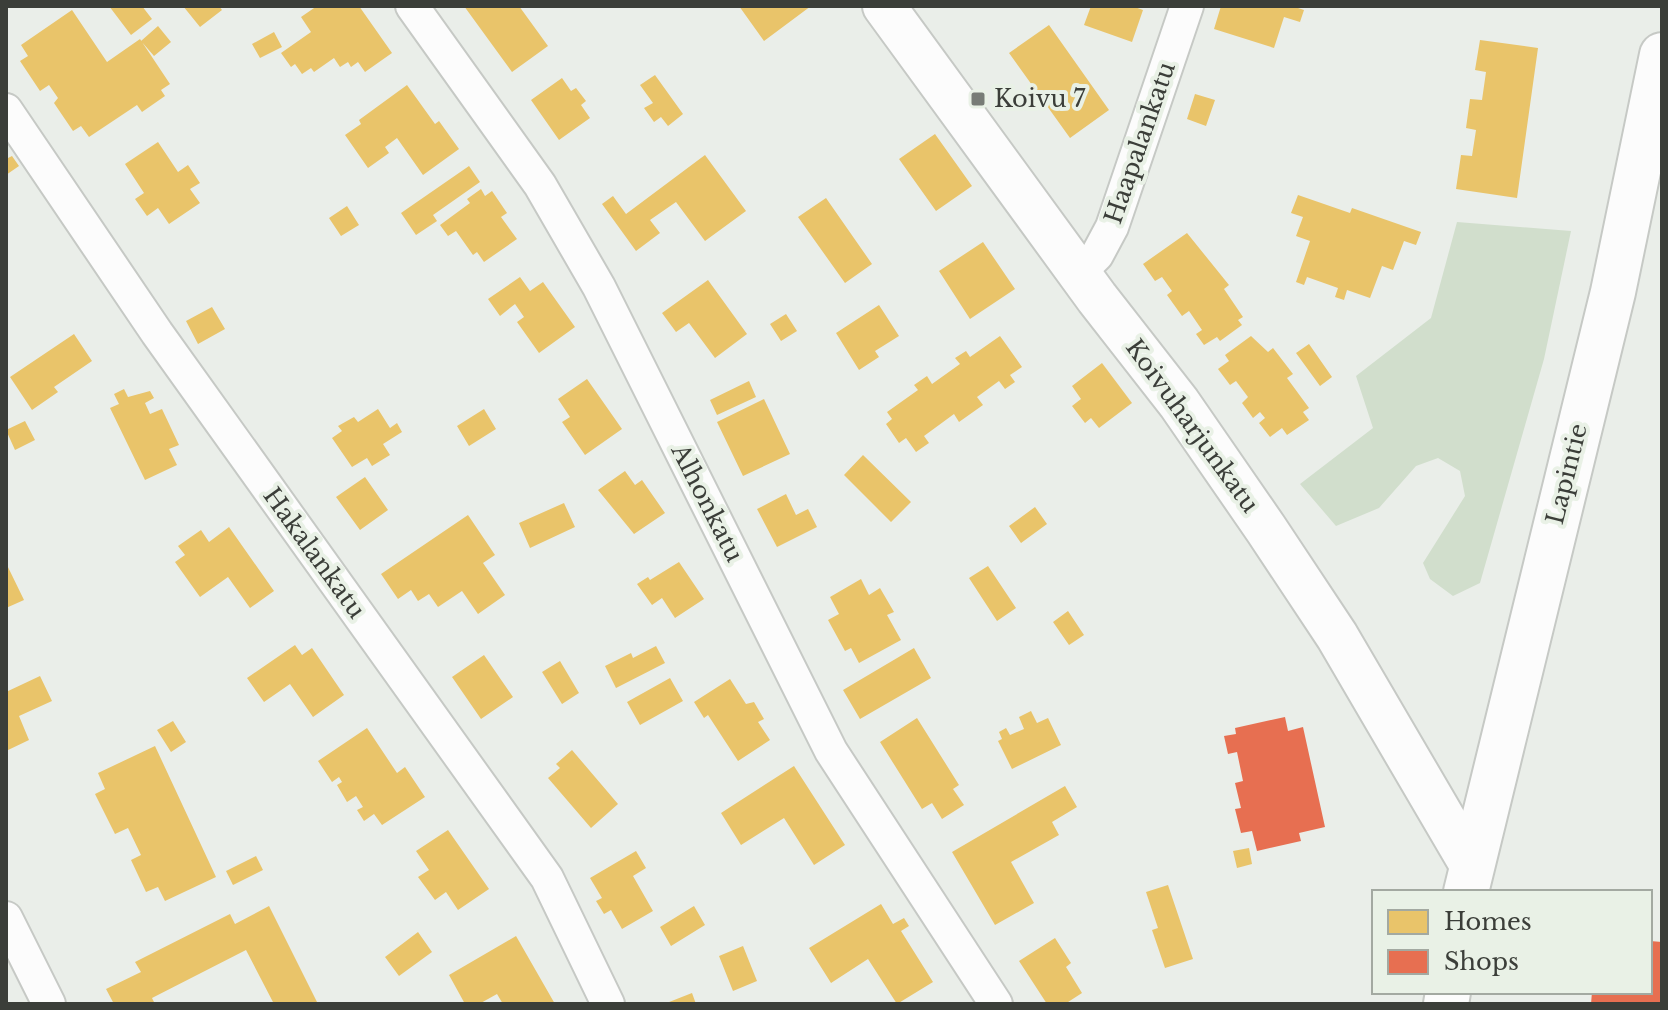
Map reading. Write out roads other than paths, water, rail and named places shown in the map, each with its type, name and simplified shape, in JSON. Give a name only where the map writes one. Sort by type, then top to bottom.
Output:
[{"type":"main road","name":"Lapintie","points":[[1468,878],[1613,292],[1662,55]]},
{"type":"street","name":"Alhonkatu","points":[[412,6],[559,215],[599,287],[829,746],[996,1004]]},
{"type":"street","name":"Koivuharjunkatu","points":[[884,6],[1079,273],[1179,403],[1274,541],[1337,636],[1468,878]]},
{"type":"street","name":"Haapalankatu","points":[[1079,273],[1097,255],[1112,227],[1187,6]]},
{"type":"street","name":"Hakalankatu","points":[[6,110],[157,333],[547,878],[608,1004]]},
{"type":"street","points":[[6,918],[49,1004]]},
{"type":"place","name":"Koivu 7","points":[[978,99]]}]
